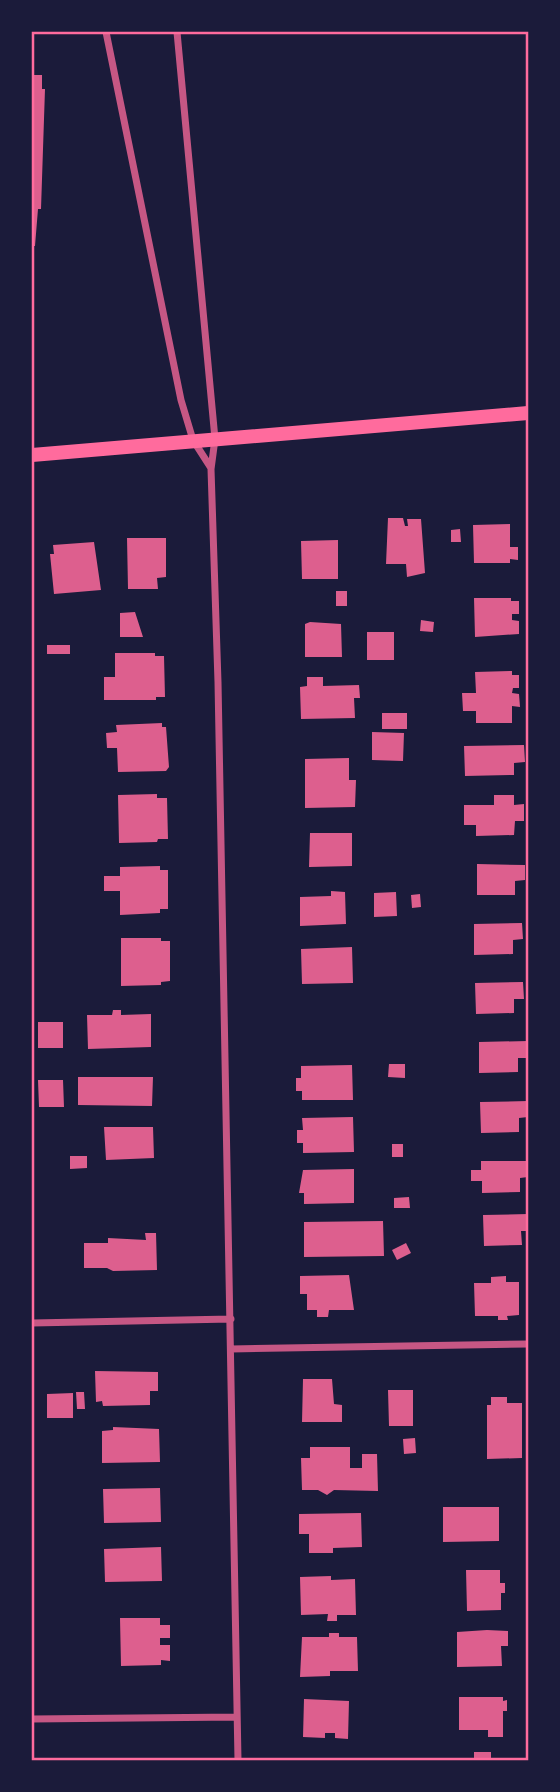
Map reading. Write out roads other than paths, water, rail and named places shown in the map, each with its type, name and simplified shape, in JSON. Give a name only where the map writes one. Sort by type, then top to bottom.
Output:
[{"type":"main road","points":[[32,455],[528,412]]},
{"type":"street","points":[[106,32],[181,400],[193,440],[211,469]]},
{"type":"street","points":[[177,32],[215,439],[211,469],[238,1760]]},
{"type":"street","points":[[32,1323],[230,1319]]},
{"type":"street","points":[[231,1349],[528,1344]]},
{"type":"street","points":[[32,1719],[237,1717]]}]
